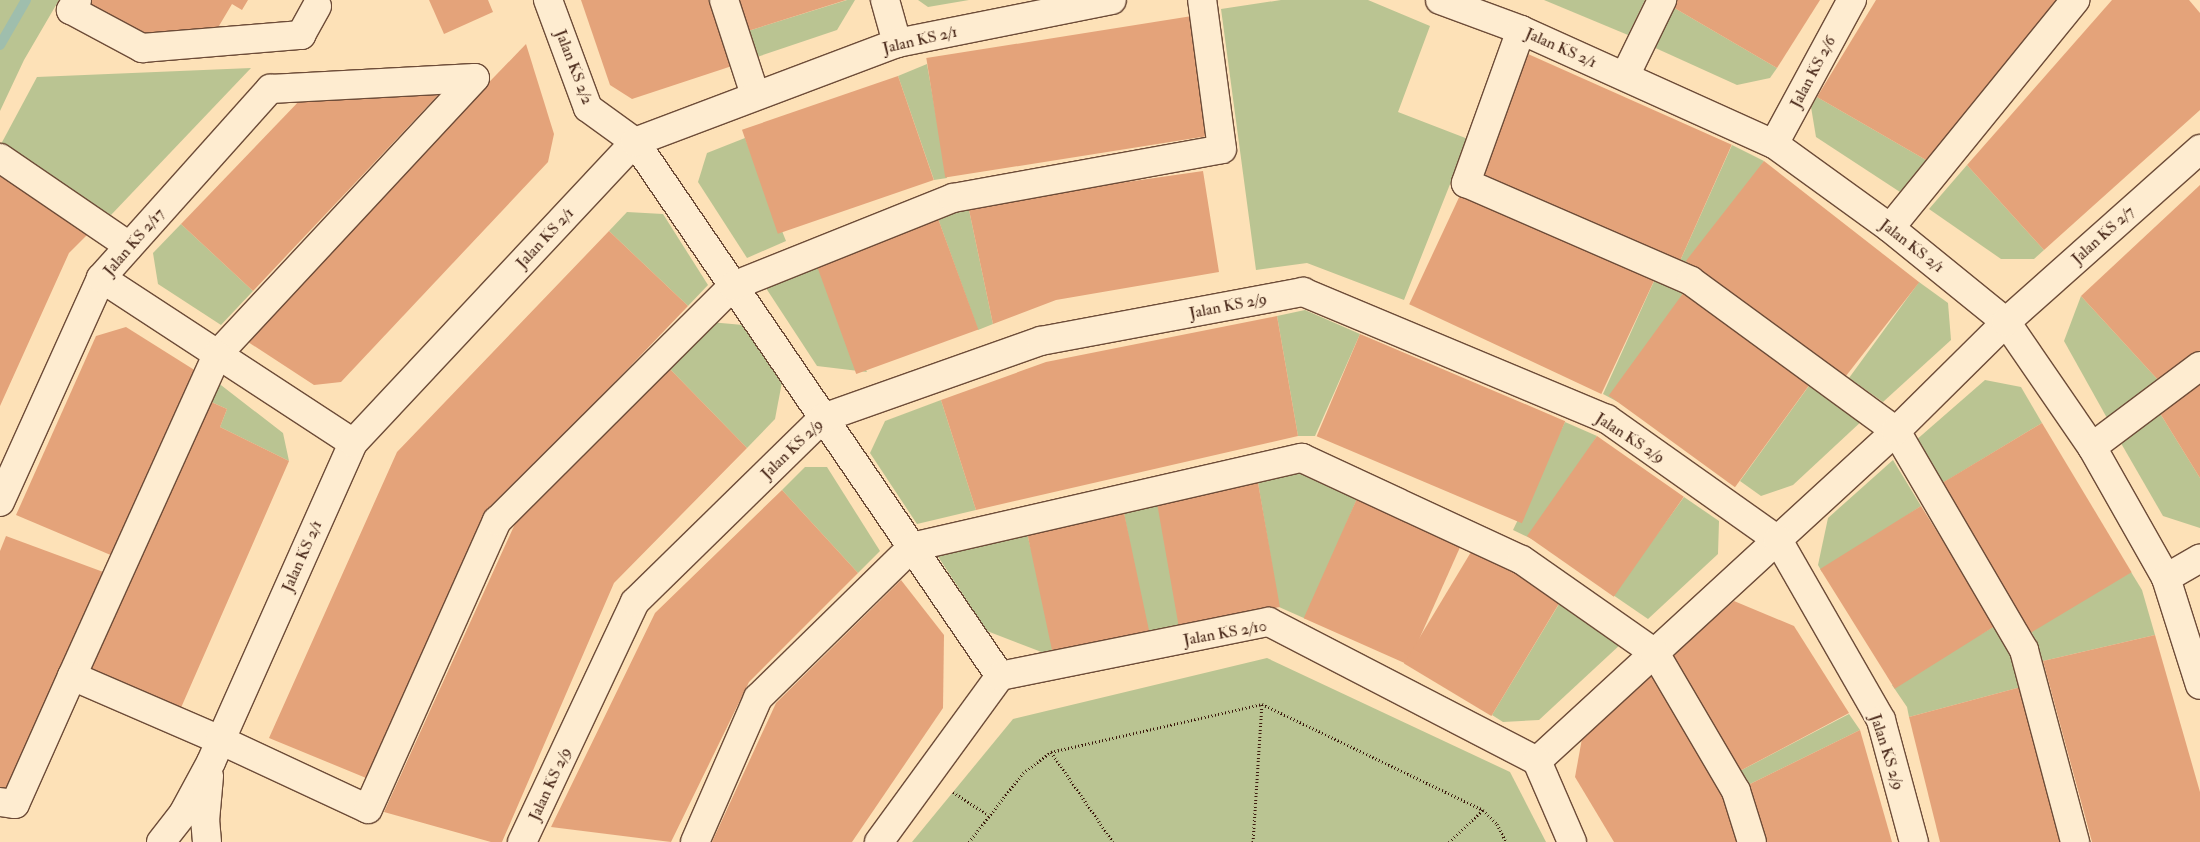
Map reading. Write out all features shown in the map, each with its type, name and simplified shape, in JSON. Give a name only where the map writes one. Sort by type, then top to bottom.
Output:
[{"type":"street","points":[[77,0],[71,10],[142,48],[301,35],[315,2]]},
{"type":"street","name":"Jalan KS 2/2","points":[[548,0],[588,108],[635,142],[1000,676]]},
{"type":"street","points":[[724,0],[755,95]]},
{"type":"street","points":[[885,0],[897,43]]},
{"type":"street","name":"Jalan KS 2/1","points":[[215,751],[353,443],[635,142],[755,95],[897,43],[1038,8],[1112,0]]},
{"type":"street","points":[[72,676],[215,751],[368,809],[497,521],[733,286],[953,198],[1222,149],[1202,0]]},
{"type":"street","name":"Jalan KS 2/1","points":[[1440,0],[1480,6],[1521,30],[1774,144],[1890,228],[2006,322],[2092,446],[2166,578],[2200,685]]},
{"type":"street","points":[[1625,76],[1662,0]]},
{"type":"street","name":"Jalan KS 2/6","points":[[1774,144],[1852,0]]},
{"type":"street","points":[[1890,228],[2075,0]]},
{"type":"street","points":[[1521,30],[1466,182],[1691,281],[1896,431],[2024,650],[2074,842]]},
{"type":"street","name":"Jalan KS 2/17","points":[[0,502],[101,278],[270,89],[475,78],[216,355]]},
{"type":"street","name":"Jalan KS 2/7","points":[[1537,761],[1896,431],[2006,322],[2200,149]]},
{"type":"street","points":[[0,158],[129,246]]},
{"type":"street","points":[[101,278],[353,443]]},
{"type":"street","name":"Jalan KS 2/9","points":[[522,842],[635,602],[823,418],[1041,341],[1303,292],[1607,420],[1778,540],[1881,720],[1914,842]]},
{"type":"street","points":[[0,802],[15,804],[216,355]]},
{"type":"street","points":[[2092,446],[2200,366]]},
{"type":"street","points":[[695,842],[758,698],[912,547],[1302,458],[1522,560],[1655,653],[1736,791],[1752,842]]},
{"type":"street","points":[[2166,578],[2200,558]]},
{"type":"street","name":"Jalan KS 2/10","points":[[1000,676],[1269,622],[1537,761]]},
{"type":"street","points":[[879,842],[1000,676]]},
{"type":"street","points":[[162,842],[182,814],[215,751]]},
{"type":"street","points":[[207,842],[205,821],[215,751]]},
{"type":"street","points":[[1537,761],[1572,842]]},
{"type":"path","points":[[1253,842],[1262,704]]},
{"type":"path","points":[[969,842],[988,815],[1023,773],[1051,752],[1262,704],[1484,810],[1497,824],[1506,842]]},
{"type":"path","points":[[1051,752],[1113,842]]},
{"type":"path","points":[[927,774],[988,815]]},
{"type":"path","points":[[1449,842],[1484,810]]},
{"type":"green space","points":[[0,0],[59,0],[24,60],[0,111]]},
{"type":"green space","points":[[847,0],[855,0],[837,30],[757,57],[748,31]]},
{"type":"green space","points":[[918,0],[969,0],[928,7]]},
{"type":"green space","points":[[1281,0],[1368,0],[1430,26],[1398,112],[1468,139],[1404,300],[1307,263],[1256,270],[1221,9]]},
{"type":"green space","points":[[1544,0],[1645,0],[1628,35]]},
{"type":"green space","points":[[1671,6],[1777,68],[1770,78],[1737,85],[1651,46]]},
{"type":"green space","points":[[927,64],[947,178],[934,180],[898,76]]},
{"type":"green space","points":[[251,68],[111,215],[0,146],[37,77]]},
{"type":"green space","points":[[1817,97],[1926,160],[1900,192],[1816,137],[1811,107]]},
{"type":"green space","points":[[745,138],[786,241],[747,258],[698,182],[707,153]]},
{"type":"green space","points":[[1732,145],[1764,161],[1698,269],[1680,261]]},
{"type":"green space","points":[[1967,165],[2044,250],[2034,259],[2001,259],[1929,209]]},
{"type":"green space","points":[[968,205],[993,324],[978,330],[936,213]]},
{"type":"green space","points":[[627,212],[663,214],[708,285],[688,306],[609,231]]},
{"type":"green space","points":[[181,224],[253,291],[221,325],[158,284],[153,253]]},
{"type":"green space","points":[[815,261],[867,372],[817,366],[762,282]]},
{"type":"green space","points":[[1655,279],[1684,292],[1618,402],[1603,394]]},
{"type":"green space","points":[[1919,282],[1948,303],[1951,340],[1883,402],[1849,378]]},
{"type":"green space","points":[[2081,296],[2159,381],[2107,418],[2064,341]]},
{"type":"green space","points":[[1305,310],[1360,334],[1315,436],[1298,436],[1277,316]]},
{"type":"green space","points":[[710,322],[743,325],[782,382],[775,419],[747,448],[667,366]]},
{"type":"green space","points":[[1985,380],[2021,387],[2042,423],[1941,484],[1915,441]]},
{"type":"green space","points":[[217,382],[283,433],[289,461],[220,427],[227,409],[209,401]]},
{"type":"green space","points":[[1811,383],[1864,419],[1793,485],[1761,496],[1740,481]]},
{"type":"green space","points":[[941,400],[976,510],[917,524],[870,453],[885,421]]},
{"type":"green space","points":[[2158,410],[2200,478],[2200,528],[2163,516],[2118,438]]},
{"type":"green space","points":[[1565,422],[1597,436],[1534,540],[1513,530]]},
{"type":"green space","points":[[1893,460],[1921,506],[1822,572],[1818,565],[1828,518]]},
{"type":"green space","points":[[805,467],[827,467],[880,551],[858,573],[782,490]]},
{"type":"green space","points":[[1300,467],[1359,494],[1306,619],[1279,607],[1257,477]]},
{"type":"green space","points":[[1684,497],[1719,521],[1718,554],[1648,619],[1613,595]]},
{"type":"green space","points":[[1157,500],[1182,627],[1147,633],[1123,507]]},
{"type":"green space","points":[[1026,530],[1059,654],[1052,656],[987,631],[935,552]]},
{"type":"green space","points":[[2131,572],[2142,590],[2155,635],[2043,661],[2031,630]]},
{"type":"green space","points":[[1562,599],[1622,643],[1539,720],[1503,722],[1492,715]]},
{"type":"green space","points":[[1995,626],[2013,656],[2021,687],[1909,717],[1907,707],[1892,685]]},
{"type":"green space","points":[[1267,658],[1510,772],[1546,842],[912,842],[1013,719]]},
{"type":"green space","points":[[1849,714],[1860,730],[1744,787],[1736,773]]},
{"type":"building","points":[[90,0],[248,0],[242,10],[232,4],[216,31],[139,38],[87,6]]},
{"type":"building","points":[[429,0],[488,0],[493,12],[444,34]]},
{"type":"building","points":[[581,0],[710,0],[732,66],[632,99],[610,85]]},
{"type":"building","points":[[739,0],[846,0],[748,31]]},
{"type":"building","points":[[1674,0],[1820,0],[1777,68],[1671,6]]},
{"type":"building","points":[[1876,0],[2065,0],[1926,160],[1817,97]]},
{"type":"building","points":[[2112,0],[2189,0],[2200,13],[2200,110],[2044,250],[1967,165]]},
{"type":"building","points":[[1192,16],[1211,136],[945,178],[926,58]]},
{"type":"building","points":[[526,44],[554,134],[548,162],[341,382],[314,385],[242,338]]},
{"type":"building","points":[[1528,54],[1732,145],[1679,263],[1475,173]]},
{"type":"building","points":[[898,76],[934,180],[778,234],[742,130]]},
{"type":"building","points":[[441,92],[253,291],[181,224],[303,97]]},
{"type":"building","points":[[1764,161],[1919,282],[1841,382],[1686,261]]},
{"type":"building","points":[[1203,171],[1219,272],[1056,300],[993,324],[968,205]]},
{"type":"building","points":[[0,175],[87,235],[69,253],[0,406]]},
{"type":"building","points":[[2200,185],[2200,351],[2159,381],[2081,296]]},
{"type":"building","points":[[1462,191],[1654,281],[1601,394],[1409,304]]},
{"type":"building","points":[[936,213],[978,330],[856,374],[814,257]]},
{"type":"building","points":[[609,231],[688,306],[524,477],[371,780],[269,738],[397,452]]},
{"type":"building","points":[[1684,292],[1810,384],[1735,487],[1609,396]]},
{"type":"building","points":[[1277,316],[1298,436],[976,510],[941,400],[1046,362]]},
{"type":"building","points":[[126,327],[196,371],[113,556],[16,515],[96,336]]},
{"type":"building","points":[[1360,334],[1565,421],[1522,523],[1317,436]]},
{"type":"building","points":[[667,366],[747,448],[614,583],[502,842],[491,842],[384,812],[519,515]]},
{"type":"building","points":[[2200,380],[2200,478],[2158,410]]},
{"type":"building","points":[[209,401],[227,409],[220,427],[289,461],[180,710],[90,672]]},
{"type":"building","points":[[2042,423],[2132,572],[2030,633],[1941,484]]},
{"type":"building","points":[[1597,436],[1684,497],[1614,597],[1527,536]]},
{"type":"building","points":[[1257,477],[1280,607],[1178,625],[1156,495]]},
{"type":"building","points":[[782,490],[858,573],[749,682],[671,842],[551,827],[655,613]]},
{"type":"building","points":[[1359,494],[1463,540],[1408,665],[1304,618]]},
{"type":"building","points":[[1921,506],[1996,626],[1895,689],[1820,569]]},
{"type":"building","points":[[1123,508],[1150,634],[1053,655],[1026,529]]},
{"type":"building","points":[[6,536],[106,573],[9,791],[0,789],[0,551]]},
{"type":"building","points":[[1474,547],[1561,600],[1491,716],[1404,664]]},
{"type":"building","points":[[901,580],[944,635],[943,708],[852,842],[712,842],[776,703]]},
{"type":"building","points":[[1734,601],[1794,626],[1849,713],[1736,773],[1670,657]]},
{"type":"building","points":[[2155,635],[2200,792],[2200,842],[2092,842],[2043,661]]},
{"type":"building","points":[[1653,672],[1723,798],[1738,842],[1614,842],[1575,777],[1583,733]]},
{"type":"building","points":[[2021,687],[2062,842],[1940,842],[1909,717]]},
{"type":"building","points":[[1860,730],[1892,842],[1762,842],[1744,787]]},
{"type":"waterway","points":[[0,45],[26,0]]}]
